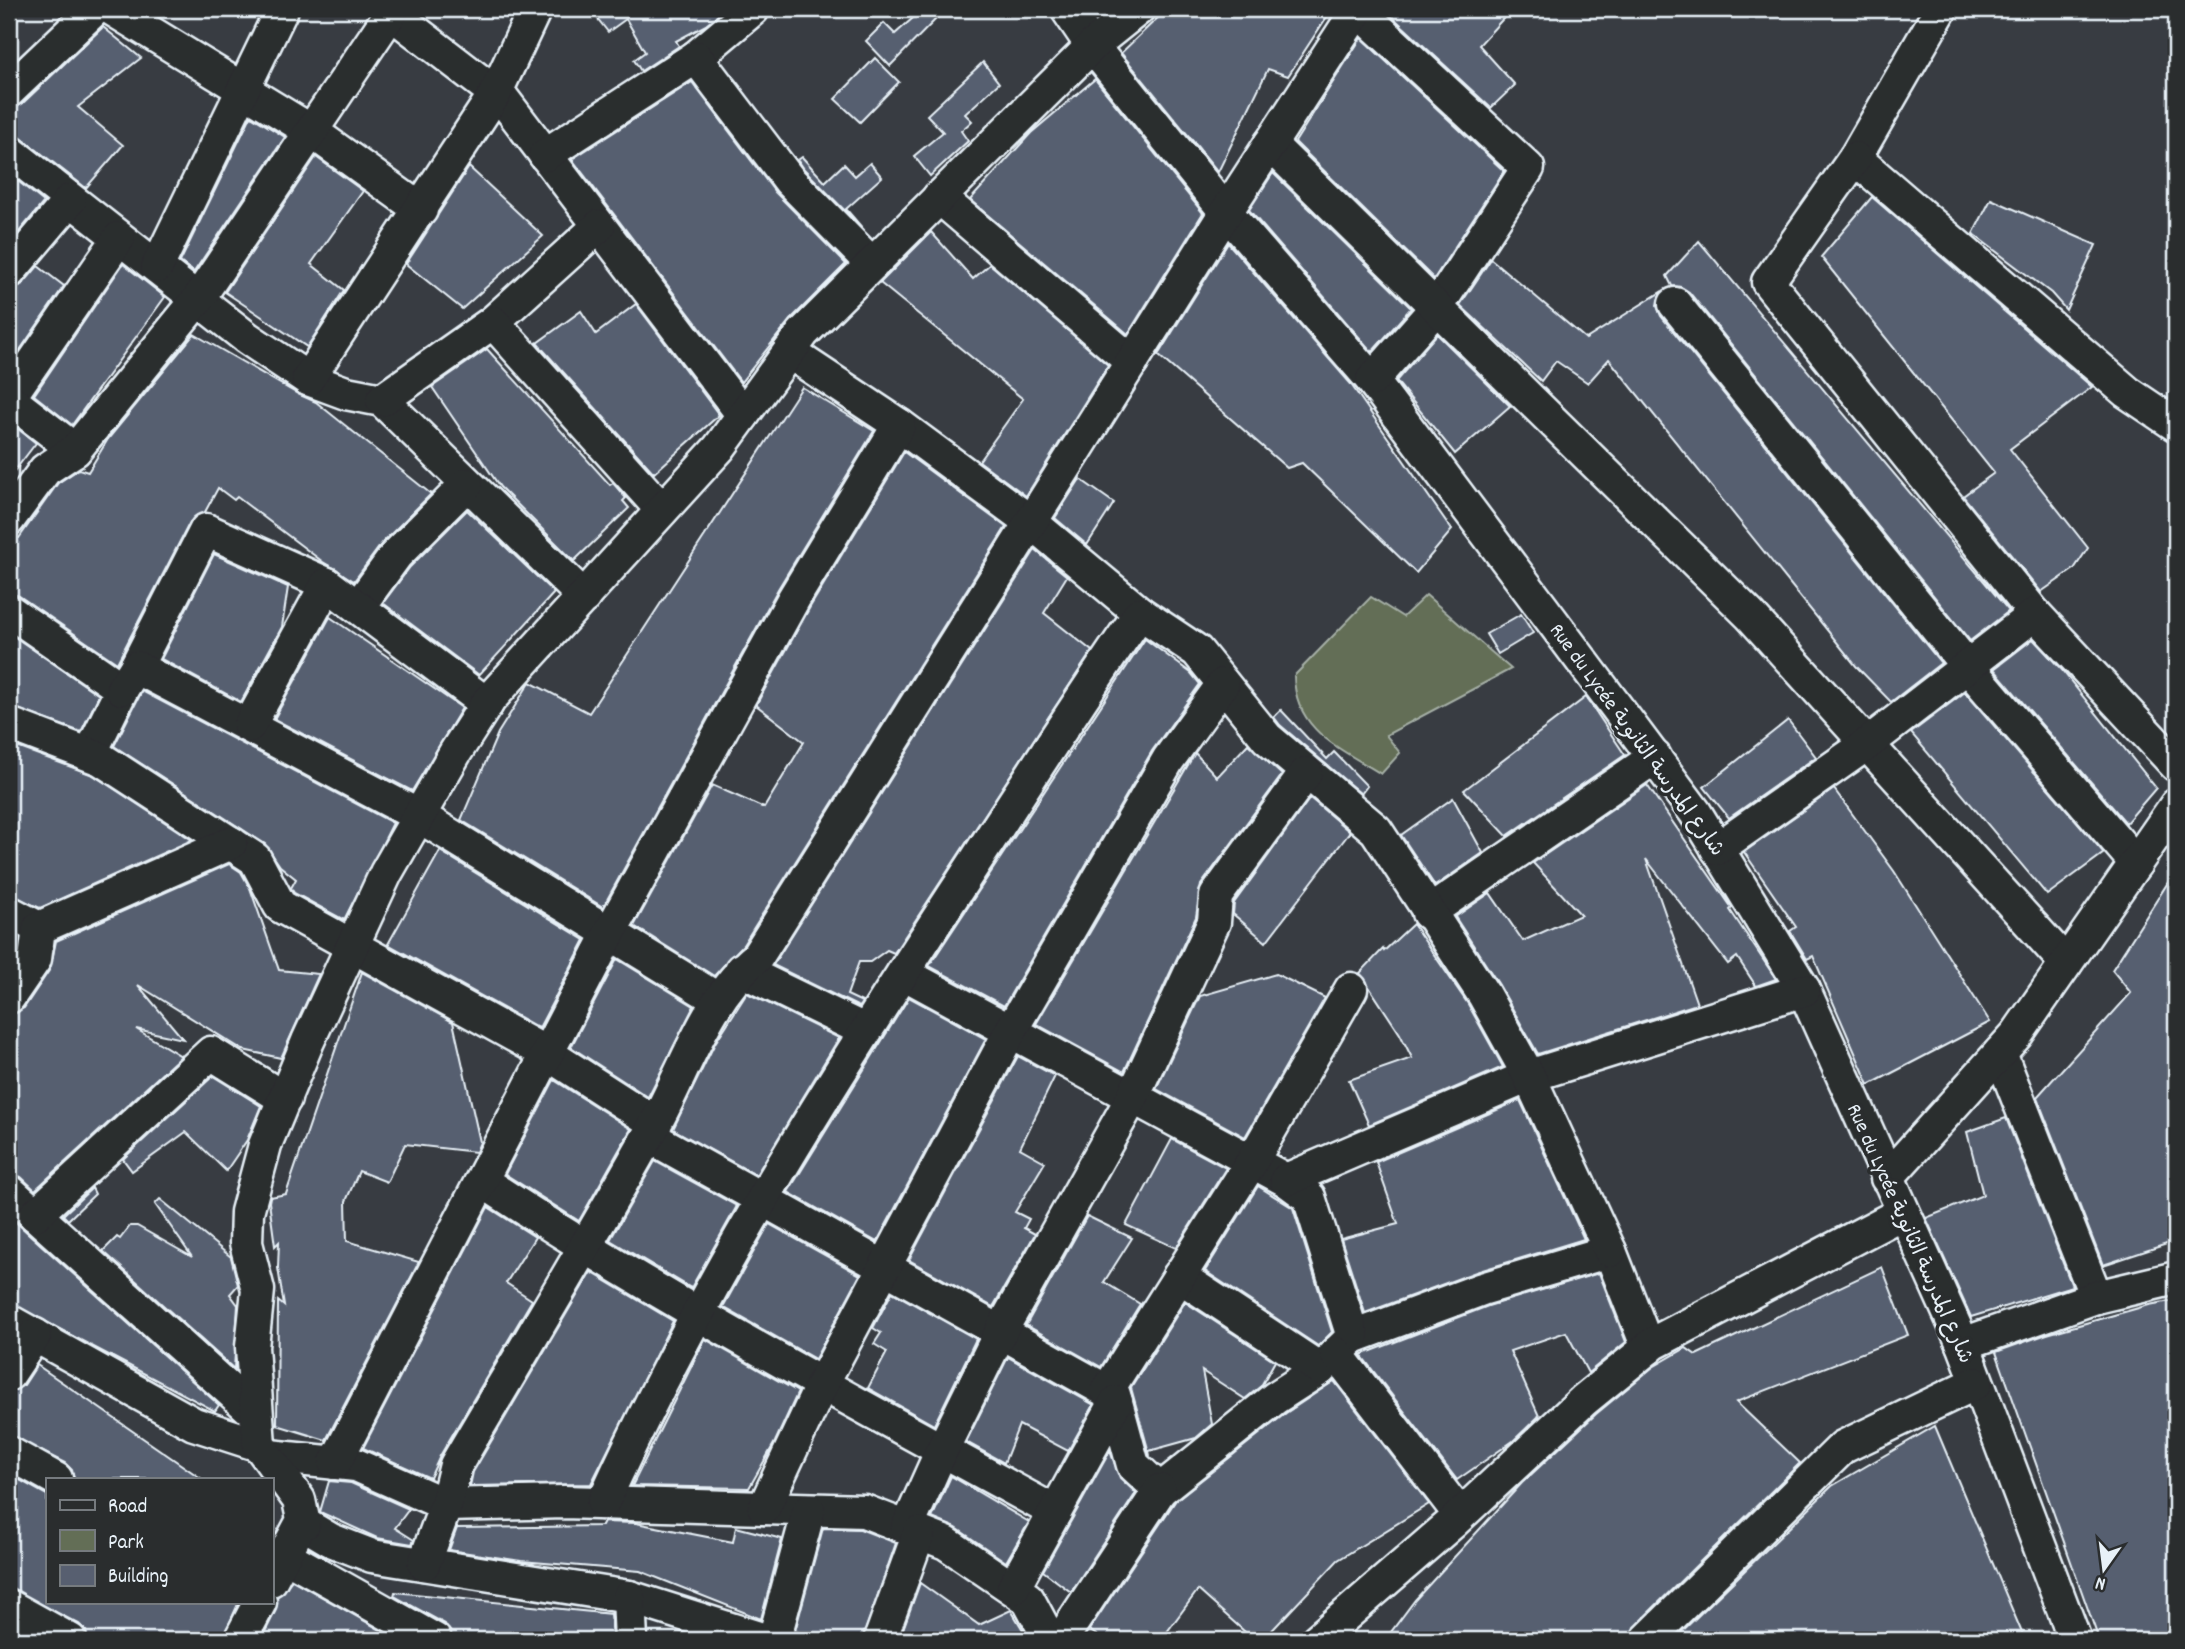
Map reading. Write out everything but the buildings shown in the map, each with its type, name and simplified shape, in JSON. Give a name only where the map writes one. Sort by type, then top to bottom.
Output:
[{"type":"street","points":[[9,91],[95,9]]},
{"type":"street","points":[[112,9],[311,131],[421,210]]},
{"type":"street","points":[[157,267],[282,9]]},
{"type":"street","points":[[308,379],[495,94],[535,9]]},
{"type":"street","points":[[545,155],[696,57],[753,9]]},
{"type":"street","name":"Rue du Lycée شارع المدرسة الثانوية","points":[[1067,9],[1092,46],[1226,212],[1372,380],[1655,757],[1717,849],[1804,990],[1963,1344],[2075,1640]]},
{"type":"street","points":[[435,1640],[278,1567],[302,1524],[299,1500],[264,1450],[254,1412],[253,1347],[258,1290],[246,1243],[247,1212],[257,1170],[285,1099],[386,873],[486,704],[719,447],[803,333],[1092,46],[1138,9]]},
{"type":"street","points":[[424,1564],[446,1505],[457,1465],[656,1123],[719,1000],[741,970],[757,957],[1226,212],[1357,9],[1528,168],[1437,307],[1372,380]]},
{"type":"street","points":[[1941,9],[1855,159],[1768,282],[2035,614],[2176,765]]},
{"type":"street","points":[[9,519],[45,470],[75,450],[198,299],[311,131],[405,15],[495,94],[545,155],[743,415]]},
{"type":"street","points":[[696,57],[790,181],[872,264]]},
{"type":"street","points":[[1270,144],[1750,615],[2066,963]]},
{"type":"street","points":[[1855,159],[2127,392],[2176,425]]},
{"type":"street","points":[[13,164],[70,200],[198,299],[308,379],[346,393],[383,400],[584,597]]},
{"type":"street","points":[[939,197],[1132,362]]},
{"type":"street","points":[[9,272],[70,200]]},
{"type":"street","points":[[383,400],[493,322],[599,226]]},
{"type":"street","points":[[75,450],[9,399],[119,239]]},
{"type":"street","points":[[1675,304],[1967,666],[2136,863]]},
{"type":"street","points":[[493,322],[662,510]]},
{"type":"street","points":[[789,352],[899,425],[1032,523],[1140,613],[1197,651],[1267,738],[1376,830],[1484,995],[1529,1076],[1610,1251],[1647,1348]]},
{"type":"street","points":[[335,1463],[609,934],[794,598],[899,425]]},
{"type":"street","points":[[358,607],[396,555],[467,484]]},
{"type":"street","points":[[90,754],[206,530],[327,584],[486,704]]},
{"type":"street","points":[[249,726],[327,584]]},
{"type":"street","points":[[9,611],[129,678],[249,726],[419,816],[719,1000]]},
{"type":"street","points":[[603,1503],[650,1399],[697,1313],[864,1030],[1140,613]]},
{"type":"street","points":[[1717,849],[1867,744],[2035,614]]},
{"type":"street","points":[[764,1508],[821,1386],[1010,1032],[1168,760],[1223,684]]},
{"type":"street","points":[[9,724],[90,754],[255,859],[280,906],[548,1054],[656,1123]]},
{"type":"street","points":[[1428,913],[1655,757]]},
{"type":"street","points":[[880,1640],[942,1450],[1001,1331],[1132,1098],[1214,922],[1216,896],[1306,772]]},
{"type":"street","points":[[1887,1178],[2017,1034],[2176,805]]},
{"type":"street","points":[[39,928],[231,843]]},
{"type":"street","points":[[9,912],[39,928]]},
{"type":"street","points":[[9,997],[35,958],[39,928]]},
{"type":"street","points":[[741,970],[864,1030]]},
{"type":"street","points":[[903,973],[1286,1180],[1310,1197],[1336,1353]]},
{"type":"street","points":[[1013,1588],[1055,1512],[1111,1396],[1179,1276],[1251,1163],[1351,989]]},
{"type":"street","points":[[1286,1180],[1529,1076],[1804,990]]},
{"type":"street","points":[[35,1215],[211,1053],[285,1099]]},
{"type":"street","points":[[2000,1053],[2096,1297]]},
{"type":"street","points":[[656,1123],[654,1139],[886,1266],[1111,1396],[1133,1465],[1160,1490]]},
{"type":"street","points":[[482,1181],[583,1247],[821,1386],[1055,1512]]},
{"type":"street","points":[[9,1191],[254,1412]]},
{"type":"street","points":[[1317,1640],[1461,1515],[1584,1400],[1647,1348],[1902,1213]]},
{"type":"street","points":[[1061,1640],[1160,1490],[1336,1353],[1482,1289],[1610,1251]]},
{"type":"street","points":[[1179,1276],[1336,1353],[1461,1515]]},
{"type":"street","points":[[1963,1344],[2096,1297],[2176,1278]]},
{"type":"street","points":[[9,1374],[22,1328],[194,1424],[264,1450],[356,1465],[446,1505],[603,1503],[864,1511],[946,1543],[1013,1588],[1028,1599],[1050,1640]]},
{"type":"street","points":[[1647,1640],[1843,1447],[1976,1383]]},
{"type":"street","points":[[9,1453],[54,1478]]},
{"type":"street","points":[[774,1640],[809,1510]]},
{"type":"street","points":[[302,1524],[350,1549],[424,1564],[629,1597],[765,1640]]},
{"type":"street","points":[[629,1597],[631,1640]]},
{"type":"street","points":[[240,1640],[259,1604]]},
{"type":"street","points":[[9,1606],[70,1640]]},
{"type":"green space","points":[[1426,595],[1511,669],[1386,735],[1400,753],[1381,774],[1322,736],[1311,724],[1296,695],[1294,676],[1371,597],[1403,617]]}]
